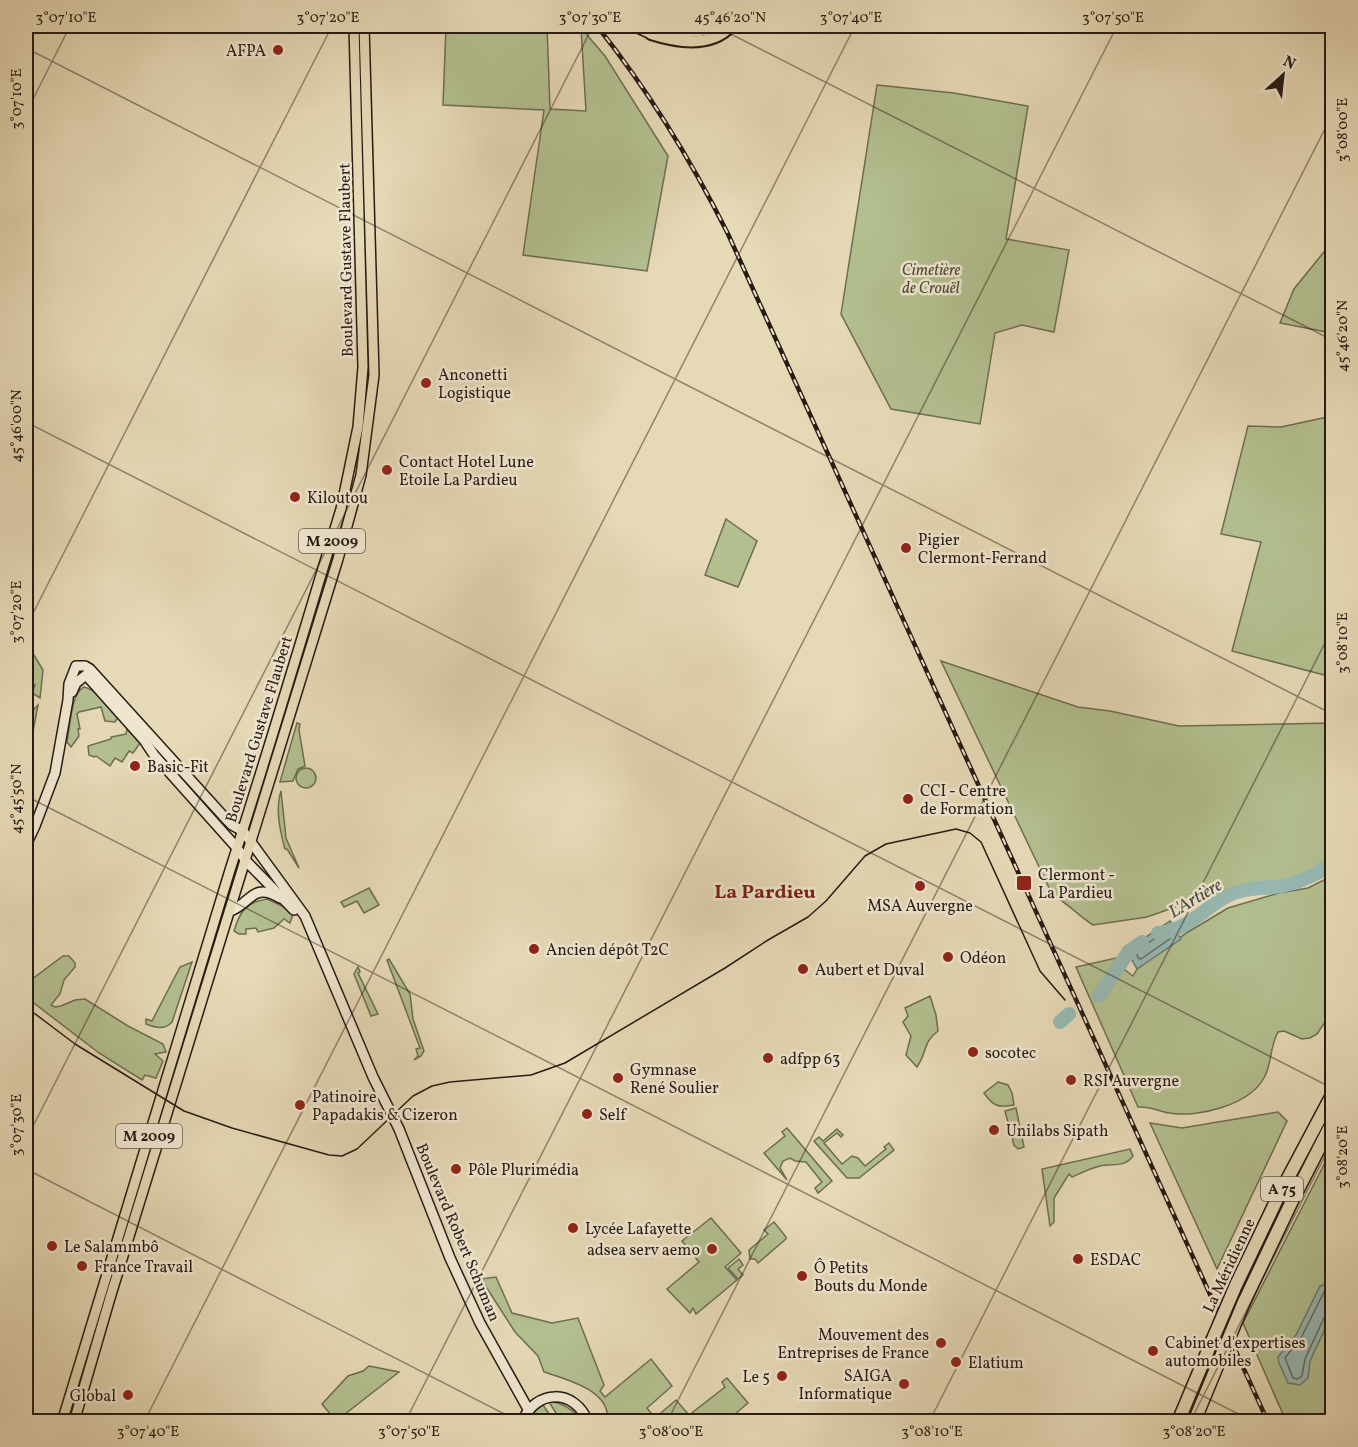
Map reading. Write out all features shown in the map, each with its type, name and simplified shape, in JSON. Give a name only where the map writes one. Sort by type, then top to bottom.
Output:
[{"type":"highway","points":[[654,30],[690,32],[705,31],[717,26]]},
{"type":"highway","points":[[654,30],[668,39],[695,41],[715,37],[731,26]]},
{"type":"highway","name":"La Méridienne","points":[[1178,1422],[1236,1285],[1278,1197],[1332,1095]]},
{"type":"highway","name":"La Méridienne","points":[[1194,1422],[1244,1302],[1332,1123]]},
{"type":"main road","name":"Boulevard Gustave Flaubert","points":[[62,1422],[341,509],[358,427],[363,340],[354,26]]},
{"type":"main road","name":"Boulevard Gustave Flaubert","points":[[74,1422],[357,494],[372,403],[374,375],[364,26]]},
{"type":"main road","points":[[633,26],[654,30]]},
{"type":"main road","points":[[26,845],[36,826],[55,773],[69,684],[76,666],[81,666],[90,669],[226,819],[243,831],[301,910],[308,926]]},
{"type":"main road","points":[[68,699],[76,683],[86,675],[146,742],[154,755],[197,806],[308,926]]},
{"type":"main road","points":[[230,911],[238,909],[242,903],[256,893],[271,893],[285,901]]},
{"type":"main road","name":"Boulevard Robert Schuman","points":[[308,926],[383,1098],[399,1129],[450,1259],[480,1323],[528,1409]]},
{"type":"main road","points":[[522,1422],[528,1409],[543,1399],[555,1397],[564,1398],[579,1407],[588,1422]]},
{"type":"green space","points":[[446,26],[547,26],[550,109],[586,111],[581,28],[605,56],[668,156],[647,271],[523,255],[544,110],[443,105]]},
{"type":"green space","name":"Cimetière de Crouël","points":[[877,85],[954,93],[1028,106],[1006,239],[1069,250],[1054,332],[1022,325],[995,333],[980,424],[891,409],[841,314]]},
{"type":"green space","points":[[1332,242],[1332,333],[1280,323],[1294,289]]},
{"type":"green space","points":[[1332,416],[1332,677],[1232,651],[1261,542],[1221,534],[1248,426],[1281,427]]},
{"type":"green space","points":[[726,519],[757,541],[738,587],[705,575]]},
{"type":"green space","points":[[26,642],[43,670],[40,698],[32,693],[35,685],[26,679],[26,671],[30,662],[26,659]]},
{"type":"green space","points":[[941,661],[1078,707],[1110,711],[1179,726],[1332,723],[1332,861],[1311,875],[1283,883],[1255,885],[1201,896],[1147,917],[1093,925],[1052,894]]},
{"type":"green space","points":[[84,687],[99,695],[118,717],[115,722],[105,721],[101,707],[79,712],[77,714],[79,736],[71,747],[67,742],[72,711],[76,696]]},
{"type":"green space","points":[[38,705],[26,768],[26,717]]},
{"type":"green space","points":[[297,723],[300,724],[305,766],[298,769],[293,781],[280,782]]},
{"type":"green space","points":[[127,729],[140,743],[133,753],[129,751],[122,762],[115,758],[110,766],[96,756],[89,755],[88,746],[126,734]]},
{"type":"green space","points":[[306,768],[313,771],[316,778],[313,785],[306,788],[299,785],[296,778],[299,771]]},
{"type":"green space","points":[[281,791],[286,838],[299,868],[285,849],[281,835],[278,813]]},
{"type":"green space","points":[[1332,876],[1332,1012],[1317,1034],[1302,1039],[1284,1031],[1278,1032],[1265,1076],[1248,1095],[1236,1102],[1208,1111],[1181,1114],[1138,1107],[1076,967],[1116,958],[1121,967],[1133,976],[1137,969],[1188,932],[1228,908],[1279,893],[1308,888]]},
{"type":"green space","points":[[369,888],[379,905],[364,913],[357,901],[344,907],[341,902]]},
{"type":"green space","points":[[267,899],[293,914],[290,923],[284,919],[274,928],[258,932],[256,928],[246,929],[246,934],[234,931],[239,918],[249,905]]},
{"type":"green space","points":[[63,956],[69,956],[75,963],[75,967],[64,980],[60,994],[51,1005],[61,1006],[75,1000],[85,999],[128,1026],[163,1044],[166,1052],[155,1054],[163,1061],[156,1078],[145,1075],[142,1080],[99,1053],[26,997],[27,983]]},
{"type":"green space","points":[[389,959],[410,994],[413,1019],[424,1051],[414,1060],[418,1056],[416,1049],[420,1048],[387,960]]},
{"type":"green space","points":[[192,962],[172,1022],[160,1028],[146,1024],[146,1019],[152,1021],[180,967]]},
{"type":"green space","points":[[358,967],[360,972],[358,973],[378,1014],[371,1016],[354,974]]},
{"type":"green space","points":[[930,996],[938,1031],[927,1043],[917,1067],[906,1055],[911,1036],[903,1022],[908,1016],[905,1008]]},
{"type":"green space","points":[[998,1082],[1008,1085],[1014,1105],[996,1105],[984,1093]]},
{"type":"green space","points":[[1016,1108],[1024,1147],[1018,1149],[1014,1145],[1005,1111]]},
{"type":"green space","points":[[1278,1112],[1287,1121],[1217,1269],[1150,1123],[1182,1128]]},
{"type":"green space","points":[[787,1128],[832,1181],[818,1193],[815,1188],[822,1182],[806,1162],[790,1158],[783,1161],[780,1168],[787,1180],[764,1153],[785,1136],[782,1132]]},
{"type":"green space","points":[[837,1129],[843,1135],[841,1137],[837,1133],[824,1143],[842,1164],[852,1156],[858,1158],[865,1166],[886,1149],[884,1147],[889,1143],[894,1150],[859,1178],[847,1178],[814,1141],[819,1137],[823,1141]]},
{"type":"green space","points":[[1130,1149],[1133,1156],[1126,1162],[1097,1167],[1072,1177],[1069,1174],[1054,1198],[1054,1222],[1050,1226],[1042,1169]]},
{"type":"green space","points":[[1332,1149],[1332,1421],[1286,1421],[1243,1323]]},
{"type":"green space","points":[[711,1218],[741,1253],[725,1267],[737,1280],[696,1314],[693,1308],[690,1313],[667,1289],[699,1262],[682,1241]]},
{"type":"green space","points":[[774,1222],[786,1239],[758,1263],[755,1259],[750,1259],[749,1250],[768,1234],[764,1230]]},
{"type":"green space","points":[[739,1259],[743,1265],[738,1269],[743,1275],[738,1279],[728,1268]]},
{"type":"green space","points":[[496,1277],[512,1313],[552,1323],[578,1318],[604,1385],[600,1391],[605,1397],[651,1359],[672,1386],[647,1408],[655,1418],[676,1400],[689,1415],[725,1387],[722,1382],[727,1378],[748,1403],[727,1421],[607,1421],[607,1411],[595,1394],[575,1383],[544,1372],[538,1356],[515,1332],[481,1279]]},
{"type":"green space","points":[[369,1366],[399,1372],[336,1421],[322,1404],[348,1376],[363,1371]]},
{"type":"green space","points":[[549,1402],[567,1407],[581,1421],[561,1421]]},
{"type":"green space","points":[[543,1405],[554,1421],[527,1422],[532,1413]]},
{"type":"water","points":[[1170,921],[1181,939],[1137,969],[1126,950]]},
{"type":"water","points":[[1332,1277],[1332,1314],[1310,1361],[1308,1378],[1300,1385],[1288,1383],[1278,1357],[1296,1335],[1320,1286],[1326,1284]]},
{"type":"waterway","name":"L'Artière","points":[[1158,933],[1168,932],[1186,924],[1234,893],[1296,882],[1332,864]]},
{"type":"waterway","name":"L'Artière","points":[[1099,996],[1129,951],[1142,942]]},
{"type":"waterway","name":"L'Artière","points":[[1060,1022],[1069,1014]]},
{"type":"tram line","points":[[26,1007],[75,1044],[184,1111],[232,1128],[329,1155],[342,1156],[357,1149],[413,1096],[432,1086],[450,1082],[531,1075],[565,1063],[808,917],[826,901],[865,856],[886,844],[956,829],[970,833],[981,842],[1040,971],[1065,1000]]},
{"type":"railway","points":[[597,26],[634,75],[668,126],[728,234],[1268,1422]]},
{"type":"place","name":"AFPA","points":[[278,50]]},
{"type":"place","name":"Anconetti Logistique","points":[[426,383]]},
{"type":"place","name":"Contact Hotel Lune Etoile La Pardieu","points":[[387,470]]},
{"type":"place","name":"Kiloutou","points":[[295,497]]},
{"type":"place","name":"Pigier Clermont-Ferrand","points":[[906,548]]},
{"type":"place","name":"Basic-Fit","points":[[135,766]]},
{"type":"place","name":"CCI - Centre de Formation","points":[[908,799]]},
{"type":"place","name":"Clermont - La Pardieu","points":[[1024,883]]},
{"type":"place","name":"MSA Auvergne","points":[[920,886]]},
{"type":"place","name":"Ancien dépôt T2C","points":[[534,949]]},
{"type":"place","name":"Odéon","points":[[948,957]]},
{"type":"place","name":"Aubert et Duval","points":[[803,969]]},
{"type":"place","name":"socotec","points":[[973,1052]]},
{"type":"place","name":"adfpp 63","points":[[768,1058]]},
{"type":"place","name":"Gymnase René Soulier","points":[[618,1078]]},
{"type":"place","name":"RSI Auvergne","points":[[1071,1080]]},
{"type":"place","name":"Patinoire Papadakis & Cizeron","points":[[300,1105]]},
{"type":"place","name":"Self","points":[[587,1114]]},
{"type":"place","name":"Unilabs Sipath","points":[[994,1130]]},
{"type":"place","name":"Pôle Plurimédia","points":[[456,1169]]},
{"type":"place","name":"Lycée Lafayette","points":[[573,1228]]},
{"type":"place","name":"Le Salammbô","points":[[52,1246]]},
{"type":"place","name":"adsea serv aemo","points":[[712,1249]]},
{"type":"place","name":"ESDAC","points":[[1078,1259]]},
{"type":"place","name":"France Travail","points":[[82,1266]]},
{"type":"place","name":"Ô Petits Bouts du Monde","points":[[802,1276]]},
{"type":"place","name":"Mouvement des Entreprises de France","points":[[941,1343]]},
{"type":"place","name":"Cabinet d'expertises automobiles","points":[[1153,1351]]},
{"type":"place","name":"Elatium","points":[[956,1362]]},
{"type":"place","name":"Le 5","points":[[782,1376]]},
{"type":"place","name":"SAIGA Informatique","points":[[904,1384]]},
{"type":"place","name":"Global","points":[[128,1395]]},
{"type":"district","name":"La Pardieu","points":[[765,891]]}]
